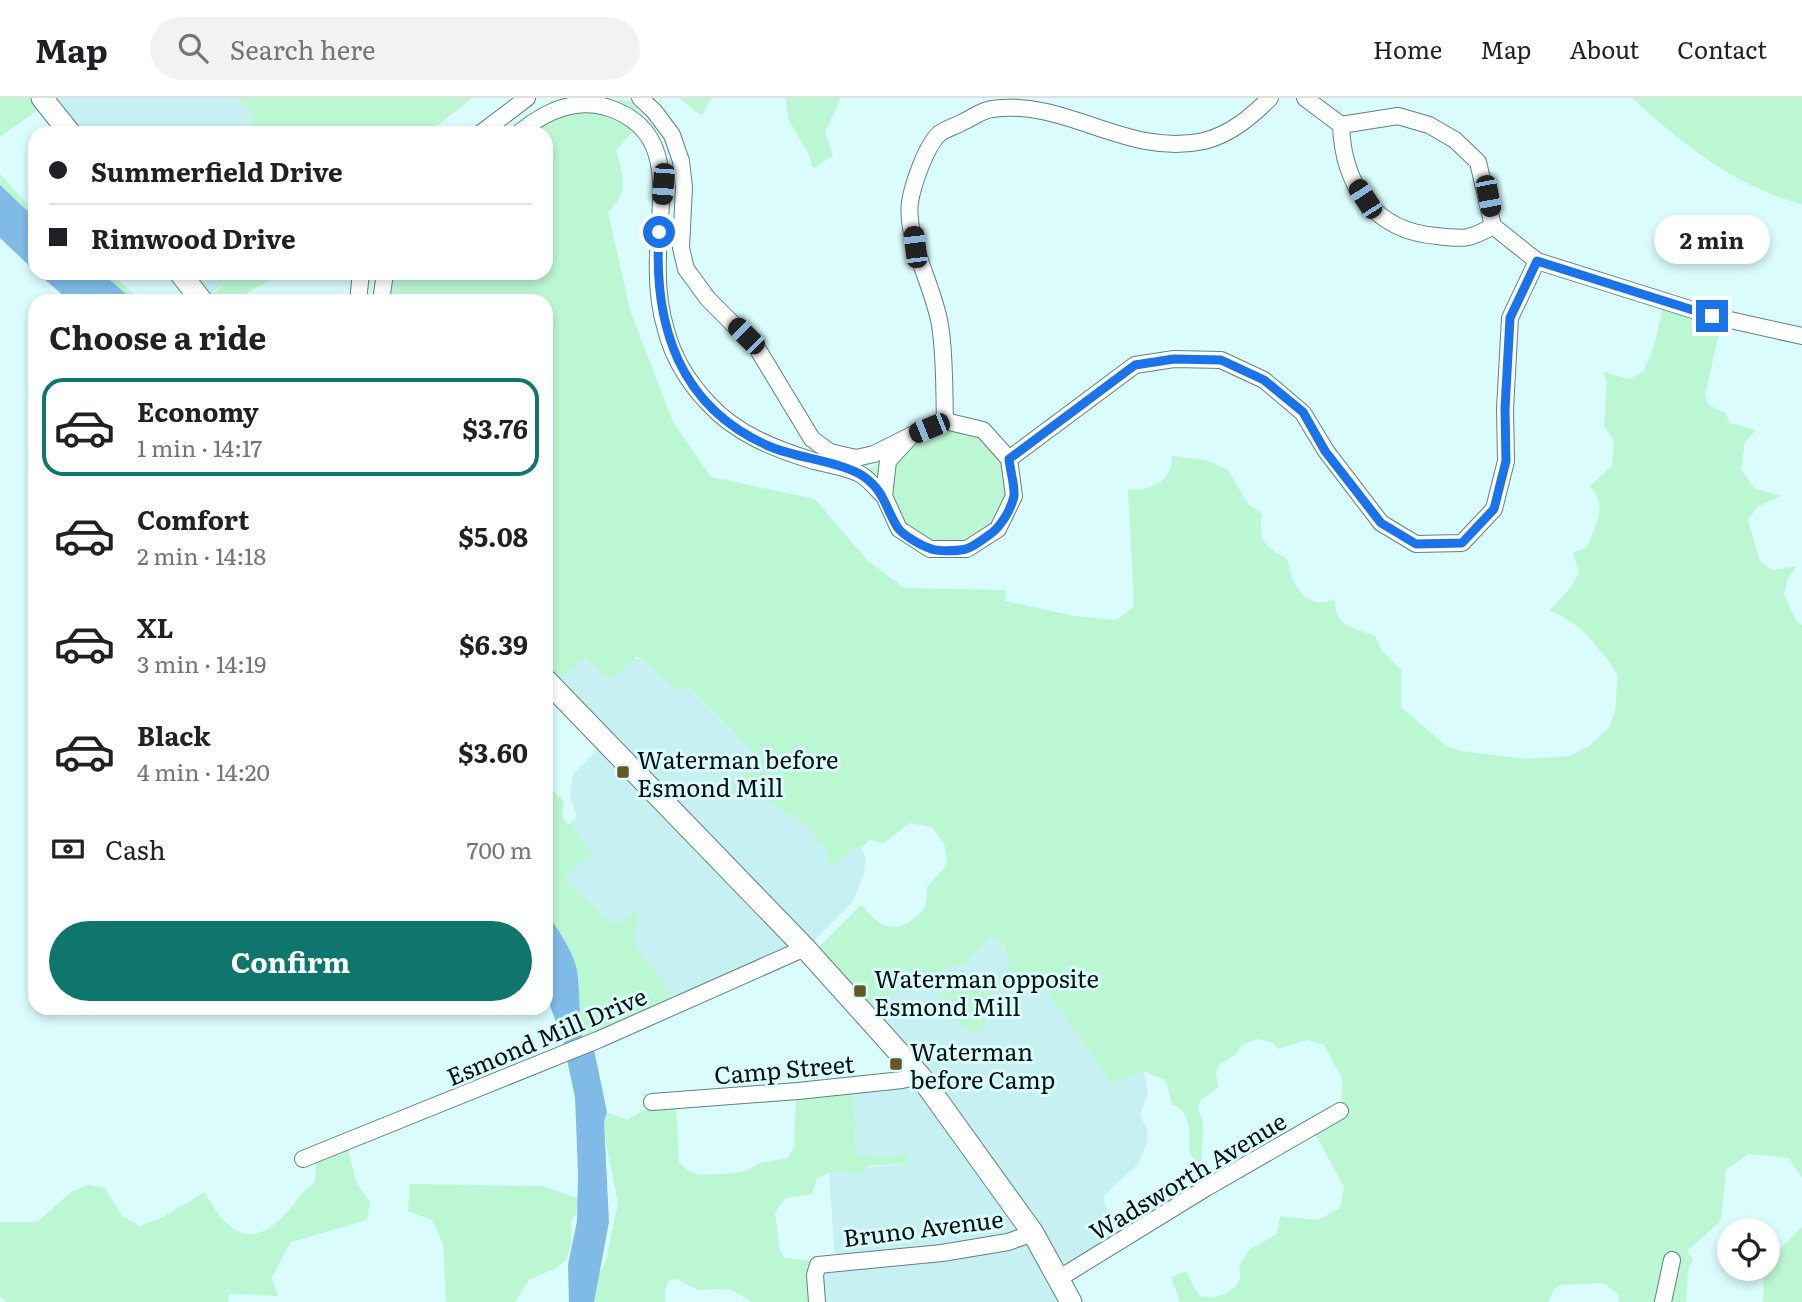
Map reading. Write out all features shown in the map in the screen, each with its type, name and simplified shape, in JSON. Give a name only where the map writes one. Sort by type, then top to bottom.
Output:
[{"type":"main road","points":[[42,98],[64,126]]},
{"type":"main road","points":[[186,280],[196,294]]},
{"type":"main road","points":[[553,687],[805,948],[920,1076],[1033,1233],[1071,1302]]},
{"type":"street","points":[[490,126],[527,98]]},
{"type":"street","points":[[527,126],[537,117],[565,106],[600,104],[634,119],[647,133],[656,150],[663,184],[658,280],[665,330],[690,380],[709,405],[735,427],[771,447],[846,468],[863,476],[884,496],[899,529],[930,549],[967,549],[998,529],[1014,496],[1009,459],[983,430],[945,421],[874,454],[856,458],[830,452],[811,439],[757,348],[708,299],[686,269],[681,248],[684,187],[681,161],[672,135],[640,98]]},
{"type":"street","points":[[945,421],[940,324],[915,247],[910,204],[918,169],[938,134],[990,109],[1031,107],[1066,115],[1129,139],[1171,143],[1204,141],[1237,128],[1270,98]]},
{"type":"street","points":[[1305,98],[1341,125],[1398,116],[1429,125],[1455,140],[1478,162],[1493,226],[1537,261],[1712,316],[1802,336]]},
{"type":"street","points":[[1341,125],[1342,148],[1350,176],[1383,220],[1410,232],[1472,238],[1493,226]]},
{"type":"street","points":[[659,232],[681,231]]},
{"type":"street","points":[[1009,459],[1135,365],[1174,359],[1221,360],[1264,380],[1303,412],[1325,451],[1381,523],[1416,544],[1462,543],[1494,509],[1506,461],[1505,409],[1510,318],[1537,261]]},
{"type":"street","points":[[884,496],[888,461],[912,435]]},
{"type":"street","name":"Esmond Mill Drive","points":[[303,1160],[578,1048],[805,948]]},
{"type":"street","name":"Camp Street","points":[[652,1102],[798,1091],[920,1076]]},
{"type":"street","name":"Wadsworth Avenue","points":[[1058,1279],[1206,1188],[1340,1111]]},
{"type":"street","name":"Bruno Avenue","points":[[817,1302],[815,1275],[818,1265],[942,1253],[1008,1242],[1033,1233]]},
{"type":"street","points":[[1663,1302],[1672,1260]]},
{"type":"shaded area","points":[[44,98],[239,98],[253,117],[248,126],[66,126]]},
{"type":"shaded area","points":[[188,280],[226,280],[211,294],[200,294]]},
{"type":"shaded area","points":[[585,656],[643,659],[675,690],[688,687],[756,756],[755,764],[726,794],[763,797],[800,821],[826,849],[861,848],[866,857],[864,874],[853,901],[808,947],[675,1008],[635,946],[636,910],[621,923],[613,924],[569,884],[567,877],[591,853],[570,824],[577,816],[570,796],[573,774],[605,742],[554,685]]},
{"type":"shaded area","points":[[991,937],[998,940],[1010,955],[1011,968],[994,983],[981,977],[977,1010],[979,1003],[1024,972],[1033,972],[1112,1082],[1144,1071],[1148,1093],[1140,1115],[1148,1132],[1146,1146],[1138,1164],[1104,1196],[1105,1205],[1122,1236],[1059,1276],[1072,1302],[820,1302],[819,1271],[835,1260],[829,1172],[908,1163],[908,1153],[889,1157],[856,1154],[854,1093],[915,1084],[871,1008],[897,990],[914,972],[935,975],[949,967],[965,963]]},
{"type":"green space","points":[[0,98],[44,98],[46,104],[0,137]]},
{"type":"green space","points":[[239,98],[472,98],[437,126],[248,126],[253,117]]},
{"type":"green space","points":[[562,98],[630,102],[645,119],[616,150],[623,183],[620,198],[608,212],[630,310],[673,422],[711,477],[815,499],[867,560],[904,588],[1006,590],[1005,601],[1075,616],[1117,620],[1134,606],[1128,489],[1144,489],[1159,483],[1169,472],[1172,456],[1206,460],[1227,469],[1249,505],[1262,514],[1261,530],[1264,542],[1287,559],[1301,593],[1315,602],[1335,599],[1341,621],[1375,636],[1382,651],[1401,670],[1401,707],[1446,746],[1462,751],[1525,759],[1570,756],[1589,746],[1610,726],[1615,710],[1618,676],[1606,657],[1581,629],[1557,613],[1549,611],[1571,587],[1579,573],[1573,553],[1587,547],[1599,516],[1598,502],[1590,486],[1612,466],[1614,440],[1604,426],[1607,383],[1603,372],[1630,379],[1643,372],[1654,347],[1663,305],[1722,320],[1705,395],[1709,405],[1725,413],[1730,423],[1756,430],[1745,442],[1741,469],[1754,488],[1780,496],[1757,507],[1748,520],[1760,562],[1773,570],[1797,566],[1787,580],[1784,595],[1797,622],[1802,625],[1802,1178],[1789,1158],[1749,1154],[1726,1170],[1721,1218],[1717,1218],[1717,1225],[1687,1251],[1693,1259],[1688,1270],[1686,1302],[1619,1302],[1618,1294],[1603,1283],[1562,1285],[1554,1289],[1548,1302],[1180,1302],[1171,1277],[1186,1271],[1201,1296],[1223,1295],[1239,1281],[1239,1266],[1249,1250],[1277,1234],[1280,1216],[1318,1220],[1340,1208],[1344,1187],[1314,1132],[1340,1113],[1343,1080],[1324,1045],[1307,1040],[1278,1049],[1273,1043],[1257,1039],[1242,1045],[1234,1056],[1220,1064],[1216,1073],[1218,1088],[1201,1100],[1198,1107],[1203,1123],[1201,1164],[1190,1155],[1187,1119],[1179,1108],[1172,1104],[1166,1081],[1144,1071],[1112,1083],[1033,972],[1024,973],[979,1003],[977,1010],[987,1024],[976,1035],[954,1019],[939,994],[981,976],[994,983],[1010,968],[1006,950],[996,939],[991,937],[965,963],[949,967],[935,975],[914,972],[897,990],[871,1008],[813,953],[861,905],[880,922],[892,927],[908,923],[921,912],[926,903],[927,887],[947,861],[944,843],[931,827],[910,823],[884,843],[870,840],[861,848],[854,848],[830,868],[826,849],[800,821],[763,797],[726,794],[755,764],[756,756],[689,687],[675,690],[643,659],[636,657],[611,680],[585,657],[553,684],[553,294],[374,294],[375,280],[553,280],[553,126],[520,126],[551,101]]},
{"type":"green space","points":[[679,98],[711,98],[703,114],[699,114]]},
{"type":"green space","points":[[786,98],[841,98],[825,132],[833,156],[813,168],[808,152],[788,119]]},
{"type":"green space","points":[[1632,98],[1802,98],[1802,204],[1755,187],[1711,162]]},
{"type":"green space","points":[[0,174],[28,204],[28,211],[0,185]]},
{"type":"green space","points":[[110,280],[118,280],[134,294],[125,294]]},
{"type":"green space","points":[[227,280],[269,280],[247,294],[213,294]]},
{"type":"green space","points":[[948,416],[1004,444],[1010,463],[1006,519],[948,553],[898,536],[864,476],[871,468]]},
{"type":"green space","points":[[553,790],[564,802],[562,815],[566,823],[570,824],[592,853],[567,877],[569,884],[613,924],[621,923],[637,909],[635,946],[662,979],[675,1008],[613,1039],[614,1044],[584,1047],[575,963],[555,925]]},
{"type":"green space","points":[[854,1093],[856,1154],[889,1157],[908,1153],[908,1163],[868,1166],[863,1175],[846,1171],[823,1175],[817,1178],[812,1194],[786,1198],[775,1212],[780,1251],[785,1258],[815,1261],[820,1302],[752,1302],[730,1289],[697,1290],[677,1279],[669,1281],[665,1290],[665,1302],[592,1302],[589,1287],[605,1265],[618,1203],[605,1139],[604,1121],[607,1112],[627,1120],[654,1104],[676,1105],[679,1163],[698,1175],[736,1173],[746,1171],[759,1163],[788,1158],[794,1146],[796,1097]]},
{"type":"green space","points":[[348,1147],[356,1182],[370,1202],[367,1220],[291,1242],[272,1277],[278,1296],[229,1294],[228,1302],[6,1302],[0,1296],[0,1222],[37,1222],[71,1192],[88,1185],[105,1188],[122,1216],[140,1226],[163,1217],[205,1192],[218,1213],[234,1229],[254,1234],[277,1222],[315,1182],[317,1149]]},
{"type":"green space","points":[[410,1184],[543,1186],[579,1199],[576,1214],[571,1221],[571,1245],[566,1260],[556,1268],[529,1280],[515,1302],[446,1302],[443,1244],[432,1220],[408,1211]]},
{"type":"green space","points":[[1802,1227],[1802,1302],[1763,1302],[1764,1281],[1780,1281],[1780,1249]]},
{"type":"water","points":[[0,185],[28,211],[28,264],[0,238]]},
{"type":"water","points":[[45,280],[110,280],[126,294],[62,294]]},
{"type":"water","points":[[553,922],[565,940],[575,963],[584,1047],[593,1045],[607,1112],[604,1121],[609,1222],[594,1302],[569,1302],[568,1265],[577,1221],[578,1174],[575,1097],[563,1041],[553,1014]]},
{"type":"place","name":"Waterman before Esmond Mill","points":[[623,772]]},
{"type":"place","name":"Waterman opposite Esmond Mill","points":[[860,991]]},
{"type":"place","name":"Waterman before Camp","points":[[896,1064]]},
{"type":"route","points":[[659,232],[658,280],[665,330],[690,380],[709,405],[735,427],[771,447],[846,468],[863,476],[884,496],[899,529],[930,549],[967,549],[998,529],[1014,496],[1009,459],[1135,365],[1174,359],[1221,360],[1264,380],[1303,412],[1325,451],[1381,523],[1416,544],[1462,543],[1494,509],[1506,461],[1505,409],[1510,318],[1537,261],[1712,316]]}]
